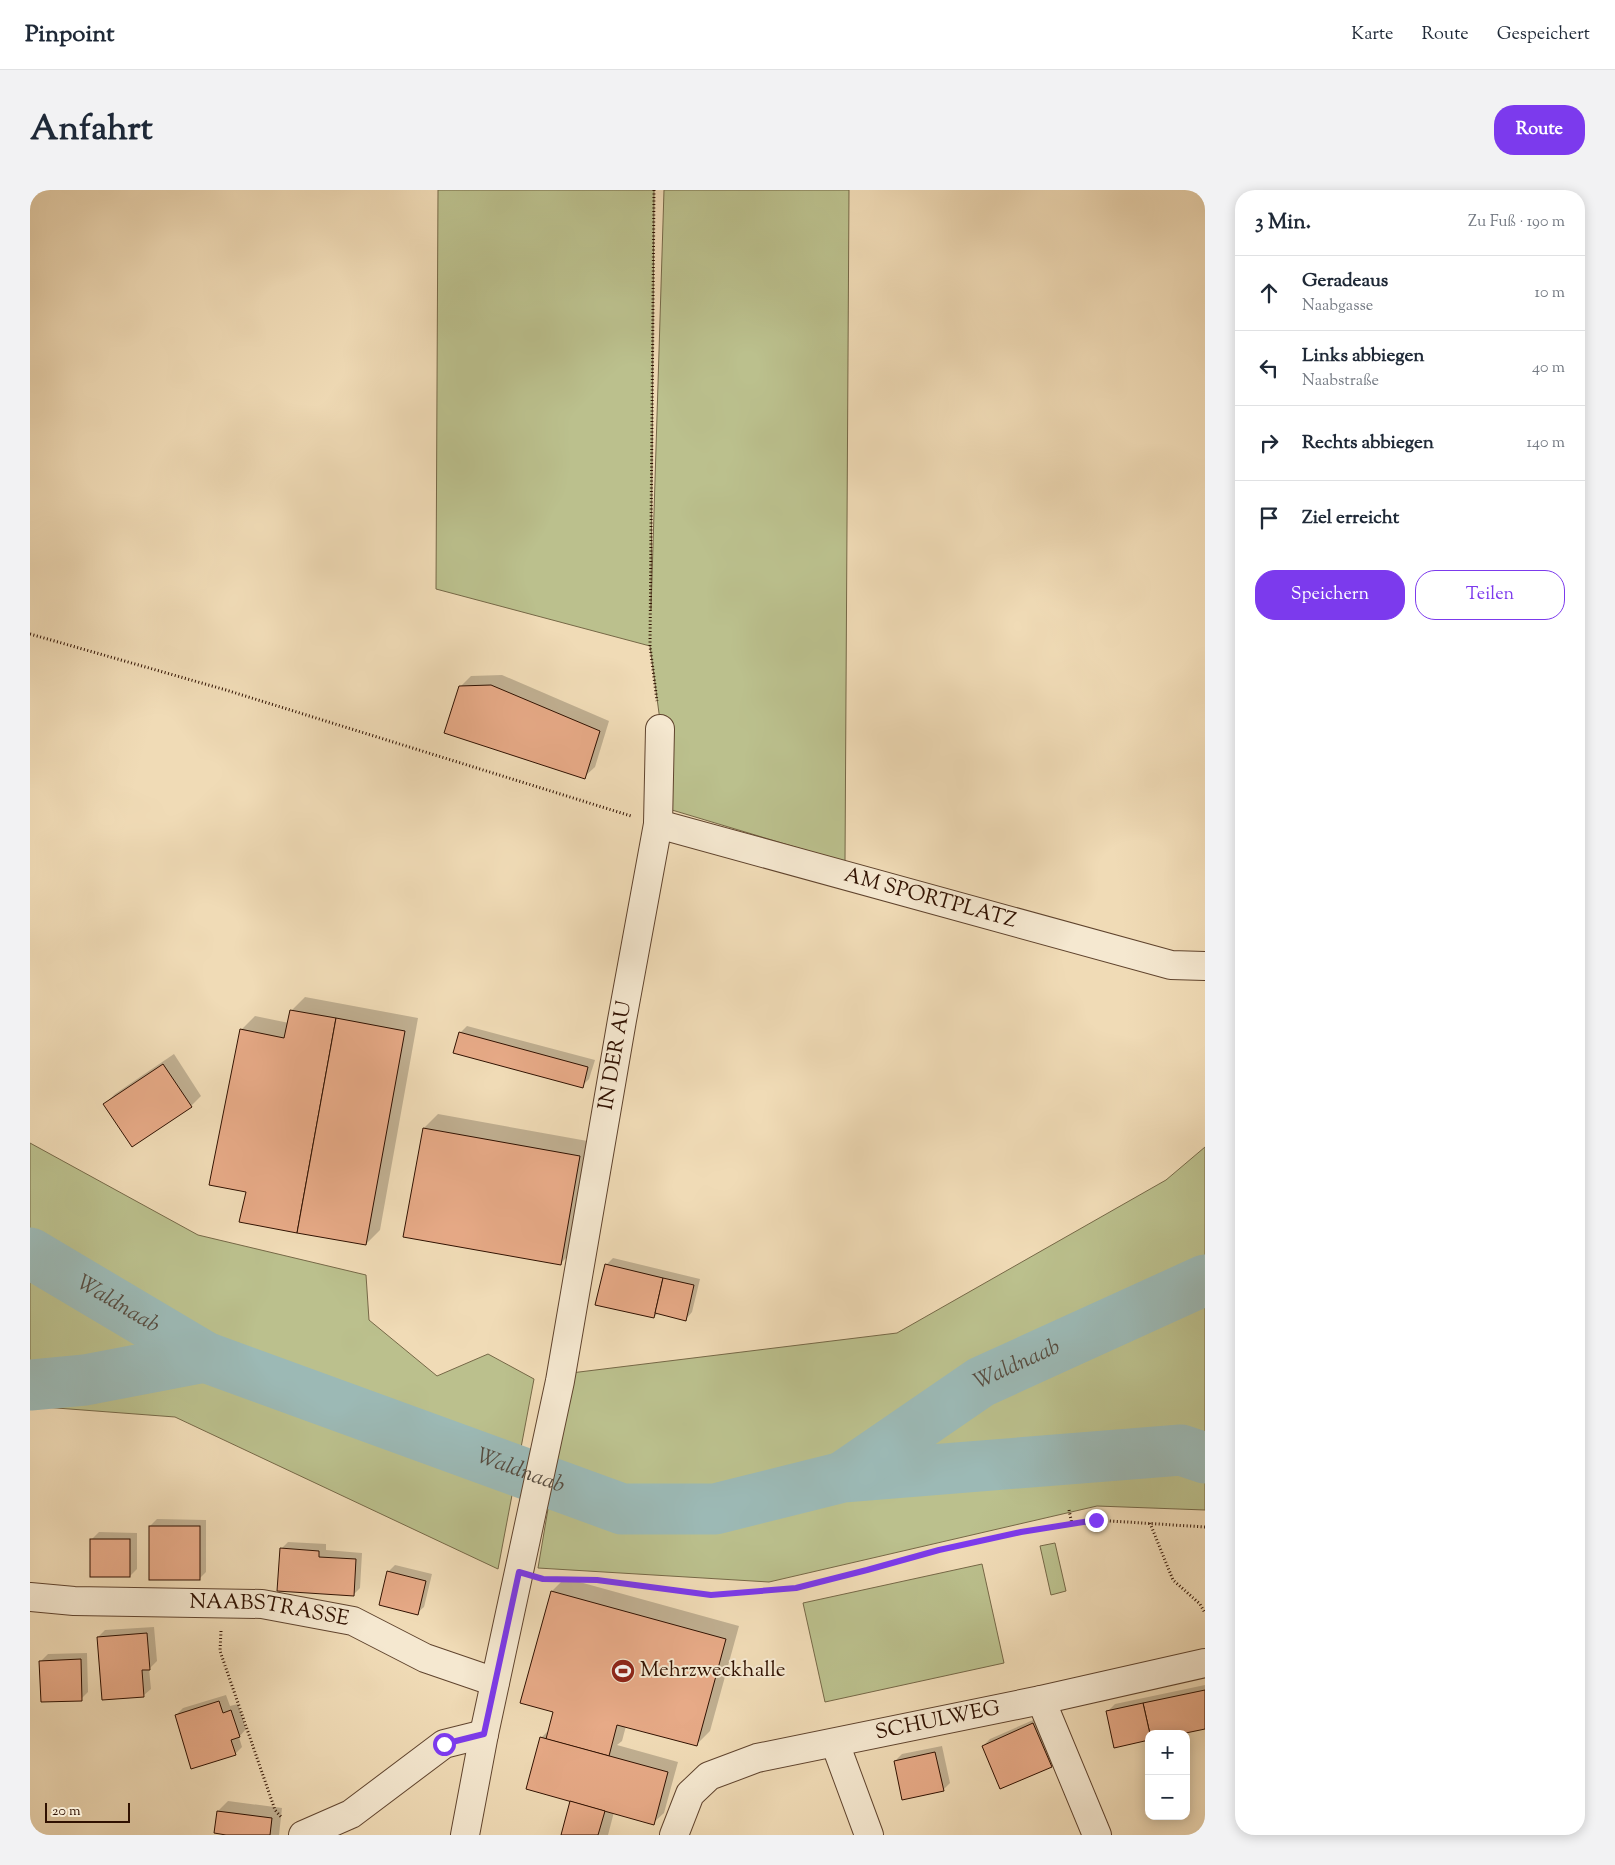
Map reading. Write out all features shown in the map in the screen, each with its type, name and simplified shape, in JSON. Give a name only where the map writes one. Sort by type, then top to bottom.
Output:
[{"type":"street","name":"IN DER AU","points":[[520,1570],[560,1381],[658,824],[660,729]]},
{"type":"street","name":"AM SPORTPLATZ","points":[[658,824],[1170,965],[1205,966]]},
{"type":"street","points":[[465,1835],[484,1734],[520,1570]]},
{"type":"street","name":"NAABSTRASSE","points":[[30,1597],[74,1601],[262,1604],[353,1621],[425,1658],[495,1682]]},
{"type":"street","name":"SCHULWEG","points":[[674,1835],[690,1794],[709,1776],[757,1758],[1041,1700],[1205,1663]]},
{"type":"street","points":[[1041,1700],[1097,1835]]},
{"type":"street","points":[[294,1829],[351,1814],[444,1744],[484,1734]]},
{"type":"street","points":[[835,1743],[869,1835]]},
{"type":"path","points":[[654,190],[650,646],[660,729]]},
{"type":"path","points":[[30,634],[226,690],[658,824]]},
{"type":"path","points":[[1070,1510],[1072,1524]]},
{"type":"path","points":[[520,1570],[543,1579],[597,1580],[711,1595],[796,1588],[939,1550],[1021,1532],[1096,1520],[1205,1527]]},
{"type":"path","points":[[1150,1523],[1173,1580],[1200,1604],[1205,1613]]},
{"type":"path","points":[[222,1603],[220,1651],[275,1810],[294,1829]]},
{"type":"green space","points":[[438,190],[654,190],[651,610],[664,190],[849,190],[845,862],[672,810],[650,646],[436,589]]},
{"type":"green space","points":[[30,1143],[198,1235],[366,1275],[369,1320],[437,1376],[488,1354],[534,1379],[498,1569],[175,1417],[30,1406]]},
{"type":"green space","points":[[1205,1147],[1205,1510],[1097,1506],[769,1582],[538,1568],[571,1373],[897,1333],[1166,1180]]},
{"type":"green space","points":[[1055,1543],[1066,1591],[1051,1595],[1040,1546]]},
{"type":"green space","points":[[982,1564],[1004,1663],[825,1702],[803,1603]]},
{"type":"building","points":[[491,685],[600,731],[585,779],[444,733],[459,686]]},
{"type":"building","points":[[290,1010],[336,1018],[297,1233],[239,1222],[246,1192],[209,1185],[240,1029],[284,1038]]},
{"type":"building","points":[[336,1018],[405,1031],[366,1245],[297,1233]]},
{"type":"building","points":[[459,1032],[588,1067],[583,1088],[453,1053]]},
{"type":"building","points":[[163,1064],[192,1107],[132,1147],[103,1104]]},
{"type":"building","points":[[423,1128],[580,1156],[561,1265],[403,1237]]},
{"type":"building","points":[[605,1264],[663,1278],[654,1318],[595,1305]]},
{"type":"building","points":[[663,1278],[694,1285],[686,1321],[655,1313]]},
{"type":"building","points":[[149,1526],[200,1526],[200,1580],[149,1580]]},
{"type":"building","points":[[90,1539],[130,1539],[130,1577],[90,1577]]},
{"type":"building","points":[[280,1548],[319,1551],[319,1557],[356,1559],[354,1596],[277,1591]]},
{"type":"building","points":[[387,1571],[426,1581],[418,1615],[379,1605]]},
{"type":"building","name":"Mehrzweckhalle","points":[[551,1591],[726,1639],[697,1746],[617,1725],[609,1756],[546,1739],[553,1712],[520,1703]]},
{"type":"building","points":[[147,1633],[150,1670],[142,1670],[144,1697],[102,1700],[97,1637]]},
{"type":"building","points":[[81,1659],[82,1701],[41,1702],[39,1661]]},
{"type":"building","points":[[1205,1690],[1205,1729],[1190,1732],[1190,1730],[1149,1730],[1143,1703]]},
{"type":"building","points":[[219,1701],[223,1713],[231,1710],[240,1737],[231,1740],[236,1755],[191,1769],[175,1715]]},
{"type":"building","points":[[1143,1703],[1149,1730],[1145,1730],[1145,1741],[1114,1748],[1106,1711]]},
{"type":"building","points":[[1033,1723],[1052,1767],[1000,1789],[982,1746]]},
{"type":"building","points":[[540,1737],[668,1772],[654,1825],[526,1789]]},
{"type":"building","points":[[935,1752],[944,1791],[902,1800],[894,1761]]},
{"type":"building","points":[[570,1801],[605,1811],[598,1835],[561,1835]]},
{"type":"building","points":[[217,1811],[272,1818],[270,1835],[226,1835],[214,1833]]},
{"type":"waterway","name":"Waldnaab","points":[[30,1253],[205,1357],[622,1509],[715,1509],[843,1477],[1181,1450],[1205,1458]]},
{"type":"waterway","name":"Waldnaab","points":[[844,1476],[981,1382],[1205,1280]]},
{"type":"waterway","name":"Waldnaab","points":[[30,1385],[85,1380],[205,1357]]},
{"type":"place","name":"Mehrzweckhalle","points":[[623,1671]]},
{"type":"route","points":[[444,1744],[484,1734],[519,1572],[543,1579],[597,1580],[711,1595],[796,1588],[939,1550],[1021,1532],[1096,1520]]}]
